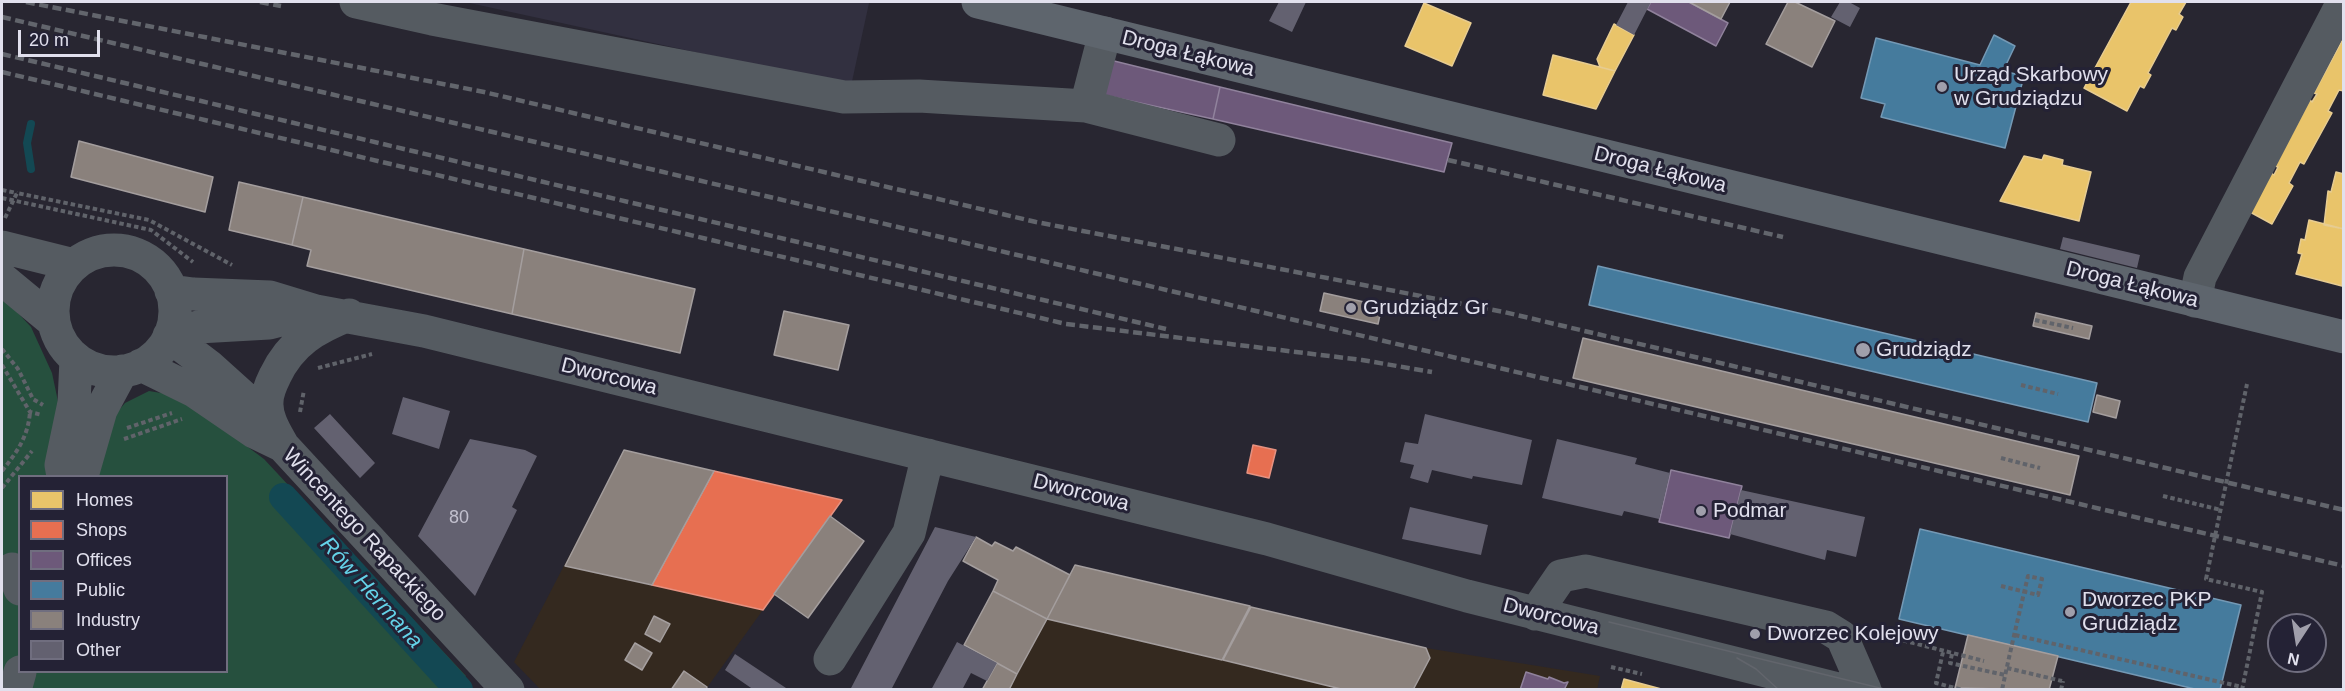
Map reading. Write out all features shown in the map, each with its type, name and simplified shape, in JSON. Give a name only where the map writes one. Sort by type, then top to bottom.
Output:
[{"type":"main road","name":"Droga Łąkowa","points":[[978,2],[2343,337]]},
{"type":"street","points":[[356,2],[432,19],[844,97],[919,96],[1086,106],[1219,140]]},
{"type":"street","points":[[2195,301],[2200,277],[2343,2]]},
{"type":"street","points":[[1086,106],[1105,33]]},
{"type":"street","points":[[2,247],[74,265]]},
{"type":"street","points":[[71,437],[101,410],[132,368],[163,347],[169,336],[175,309],[171,291],[159,270],[143,257],[123,250],[102,250],[83,258],[67,271],[56,289],[52,308],[54,322],[63,345],[76,359],[93,369],[132,368]]},
{"type":"street","points":[[2,279],[54,322]]},
{"type":"street","name":"Dworcowa","points":[[171,291],[270,297],[316,310],[349,315],[1267,538],[1535,614],[1842,690]]},
{"type":"street","name":"Dworcowa","points":[[169,336],[198,327],[269,323],[316,310]]},
{"type":"street","points":[[284,427],[266,404],[269,389],[294,367],[301,339],[321,326],[349,315]]},
{"type":"street","name":"Wincentego Rapackiego","points":[[169,336],[284,427],[508,690]]},
{"type":"street","points":[[63,475],[61,465],[71,437],[76,359]]},
{"type":"street","name":"Wincentego Rapackiego","points":[[132,368],[207,400],[254,432],[284,427]]},
{"type":"street","points":[[71,437],[81,475]]},
{"type":"street","points":[[830,659],[909,532],[928,455]]},
{"type":"street","points":[[1535,614],[1561,576],[1586,572],[1761,610],[1826,627],[1842,637],[1865,690]]},
{"type":"street","points":[[15,690],[20,673]]},
{"type":"path","points":[[2,190],[149,220],[237,267],[231,295]]},
{"type":"path","points":[[2,224],[17,193]]},
{"type":"path","points":[[2,198],[151,230],[183,257],[222,279],[231,295]]},
{"type":"path","points":[[2035,320],[2073,328]]},
{"type":"path","points":[[2,349],[18,369],[33,399],[45,406],[71,437]]},
{"type":"path","points":[[284,427],[294,367],[376,352]]},
{"type":"path","points":[[2015,635],[2242,688],[2262,592],[2206,579],[2247,384]]},
{"type":"path","points":[[2020,385],[2058,394]]},
{"type":"path","points":[[2,488],[40,441],[71,437],[104,445],[197,414],[207,400]]},
{"type":"path","points":[[2,471],[20,449],[28,429],[30,412]]},
{"type":"path","points":[[2001,458],[2040,468]]},
{"type":"path","points":[[2163,496],[2220,510]]},
{"type":"path","points":[[2001,586],[2010,588],[2020,590],[2029,592],[2038,595],[2042,579],[2028,576],[2026,586],[2024,596],[2002,690]]},
{"type":"path","points":[[1871,632],[1984,661]]},
{"type":"path","points":[[1943,652],[1936,683],[1963,690]]},
{"type":"path","points":[[1952,654],[1950,663],[2005,675]]},
{"type":"path","points":[[2007,668],[2063,681],[2061,690]]},
{"type":"shaded area","points":[[465,2],[864,2],[869,3],[851,86]]},
{"type":"shaded area","points":[[624,450],[842,500],[706,689],[540,689],[514,662]]},
{"type":"shaded area","points":[[1075,565],[1426,648],[1600,676],[1597,690],[1009,690]]},
{"type":"green space","points":[[2,296],[31,327],[52,373],[60,411],[107,424],[125,403],[149,391],[179,396],[264,459],[466,676],[452,690],[2,689]]},
{"type":"building: Homes","points":[[2131,2],[2186,2],[2179,14],[2183,17],[2176,30],[2172,28],[2148,73],[2151,75],[2144,88],[2140,86],[2127,111],[2084,88]]},
{"type":"building: Homes","points":[[1424,3],[1471,23],[1452,66],[1405,46]]},
{"type":"building: Homes","points":[[1614,24],[1634,35],[1615,71],[1600,67],[1597,59]]},
{"type":"building: Homes","points":[[2344,37],[2344,91],[2339,90],[2328,111],[2332,113],[2304,164],[2300,162],[2289,183],[2293,186],[2272,224],[2250,212],[2271,173],[2274,175],[2278,167],[2275,166],[2310,100],[2312,102],[2317,94],[2314,93]]},
{"type":"building: Homes","points":[[1553,55],[1615,71],[1596,109],[1543,95]]},
{"type":"building: Homes","points":[[2044,155],[2063,160],[2062,165],[2091,172],[2079,221],[2000,201],[2024,156],[2042,160]]},
{"type":"building: Homes","points":[[2336,172],[2344,174],[2344,229],[2324,225],[2328,191],[2331,192]]},
{"type":"building: Homes","points":[[2309,220],[2344,229],[2342,286],[2296,274],[2302,254],[2298,253],[2301,239],[2305,240]]},
{"type":"building: Homes","points":[[1624,679],[1665,690],[1621,690]]},
{"type":"building: Shops","points":[[1253,445],[1276,450],[1269,478],[1247,473]]},
{"type":"building: Shops","points":[[714,471],[842,500],[763,610],[652,585]]},
{"type":"building: Offices","points":[[1651,2],[1689,2],[1728,23],[1716,46],[1647,9]]},
{"type":"building: Offices","points":[[1106,59],[1220,87],[1213,119],[1099,94]]},
{"type":"building: Offices","points":[[1220,87],[1452,143],[1444,172],[1213,119]]},
{"type":"building: Offices","points":[[1671,470],[1742,486],[1729,538],[1659,522]]},
{"type":"building: Offices","points":[[1526,672],[1564,683],[1568,682],[1564,690],[1520,690]]},
{"type":"building: Public","name":"Urząd Skarbowy w Grudziądzu","points":[[1994,35],[2015,46],[2003,71],[2024,76],[2005,148],[1881,117],[1885,104],[1861,98],[1876,38],[1980,65]]},
{"type":"building: Public","points":[[1598,266],[2097,383],[2088,422],[1589,305]]},
{"type":"building: Public","name":"Dworzec PKP Grudziądz","points":[[1920,529],[2241,605],[2220,690],[2199,690],[1899,619]]},
{"type":"building: Industry","points":[[1689,2],[1730,2],[1721,19]]},
{"type":"building: Industry","points":[[1788,2],[1795,2],[1835,21],[1812,67],[1766,44]]},
{"type":"building: Industry","points":[[79,141],[213,177],[205,212],[71,177]]},
{"type":"building: Industry","points":[[239,182],[303,197],[292,245],[229,230]]},
{"type":"building: Industry","points":[[303,197],[524,249],[512,314],[307,266],[311,250],[292,245]]},
{"type":"building: Industry","points":[[524,249],[695,289],[680,353],[512,314]]},
{"type":"building: Industry","name":"Grudziądz Gr","points":[[1324,293],[1382,306],[1378,324],[1320,311]]},
{"type":"building: Industry","points":[[784,311],[849,325],[838,370],[774,355]]},
{"type":"building: Industry","points":[[2036,313],[2092,326],[2089,339],[2033,326]]},
{"type":"building: Industry","points":[[1583,338],[2079,456],[2070,495],[1573,378]]},
{"type":"building: Industry","points":[[2097,395],[2120,401],[2116,418],[2093,412]]},
{"type":"building: Industry","points":[[624,450],[714,471],[652,585],[565,566]]},
{"type":"building: Industry","points":[[830,516],[864,541],[808,618],[774,594]]},
{"type":"building: Industry","points":[[976,537],[992,546],[995,542],[1013,551],[1016,547],[1070,575],[1047,619],[993,591],[998,580],[963,561]]},
{"type":"building: Industry","points":[[1075,565],[1250,606],[1222,660],[1047,619]]},
{"type":"building: Industry","points":[[993,591],[1047,619],[1017,674],[964,645]]},
{"type":"building: Industry","points":[[1251,607],[1426,648],[1430,658],[1413,690],[1345,690],[1223,660]]},
{"type":"building: Industry","points":[[654,616],[670,624],[660,642],[645,634]]},
{"type":"building: Industry","points":[[1968,635],[2058,656],[2049,690],[1955,688]]},
{"type":"building: Industry","points":[[635,643],[652,653],[642,670],[625,660]]},
{"type":"building: Industry","points":[[997,663],[1017,674],[1009,690],[982,690]]},
{"type":"building: Industry","points":[[684,671],[707,687],[706,690],[671,690]]},
{"type":"building: Other","points":[[1279,2],[1306,2],[1292,32],[1269,21]]},
{"type":"building: Other","points":[[1628,2],[1651,2],[1634,35],[1616,25]]},
{"type":"building: Other","points":[[1840,2],[1849,2],[1860,8],[1850,27],[1831,17]]},
{"type":"building: Other","points":[[2063,237],[2140,255],[2137,268],[2060,249]]},
{"type":"building: Other","points":[[403,397],[450,411],[439,449],[392,434]]},
{"type":"building: Other","points":[[330,414],[375,463],[360,478],[314,428]]},
{"type":"building: Other","points":[[1425,414],[1532,440],[1522,485],[1473,476],[1472,479],[1432,470],[1428,483],[1410,478],[1414,465],[1400,462],[1405,442],[1418,444]]},
{"type":"building: Other","points":[[470,439],[525,450],[537,456],[512,507],[517,510],[475,596],[418,536]]},
{"type":"building: Other","points":[[1557,439],[1637,458],[1635,464],[1670,473],[1659,519],[1624,511],[1622,516],[1542,498]]},
{"type":"building: Other","points":[[1741,490],[1865,517],[1856,557],[1827,550],[1825,560],[1730,534]]},
{"type":"building: Other","points":[[1410,507],[1488,525],[1481,555],[1402,539]]},
{"type":"building: Other","points":[[935,527],[976,537],[948,581],[891,690],[850,690]]},
{"type":"building: Other","points":[[957,642],[997,663],[987,681],[971,673],[962,690],[931,690]]},
{"type":"building: Other","points":[[735,654],[789,690],[754,690],[725,670]]},
{"type":"waterway","points":[[31,124],[27,143],[31,169]]},
{"type":"waterway","name":"Rów Hermana","points":[[283,497],[459,690]]},
{"type":"tram line","points":[[1609,622],[1888,690]]},
{"type":"tram line","points":[[1737,658],[1756,669],[1779,690]]},
{"type":"railway","points":[[26,2],[484,92],[1036,222],[1504,312],[2344,510]]},
{"type":"railway","points":[[260,2],[281,6]]},
{"type":"railway","points":[[2,17],[2344,566]]},
{"type":"railway","points":[[2,54],[1166,329]]},
{"type":"railway","points":[[2,72],[1066,324],[1362,360],[1432,372]]},
{"type":"railway","points":[[1448,160],[1783,237]]},
{"type":"place","name":"Urząd Skarbowy w Grudziądzu","points":[[1942,87]]},
{"type":"place","name":"Grudziądz Gr","points":[[1351,308]]},
{"type":"place","name":"Grudziądz","points":[[1863,350]]},
{"type":"place","name":"Podmar","points":[[1701,511]]},
{"type":"place","name":"Dworzec PKP Grudziądz","points":[[2070,612]]},
{"type":"place","name":"Dworzec Kolejowy","points":[[1755,634]]}]
